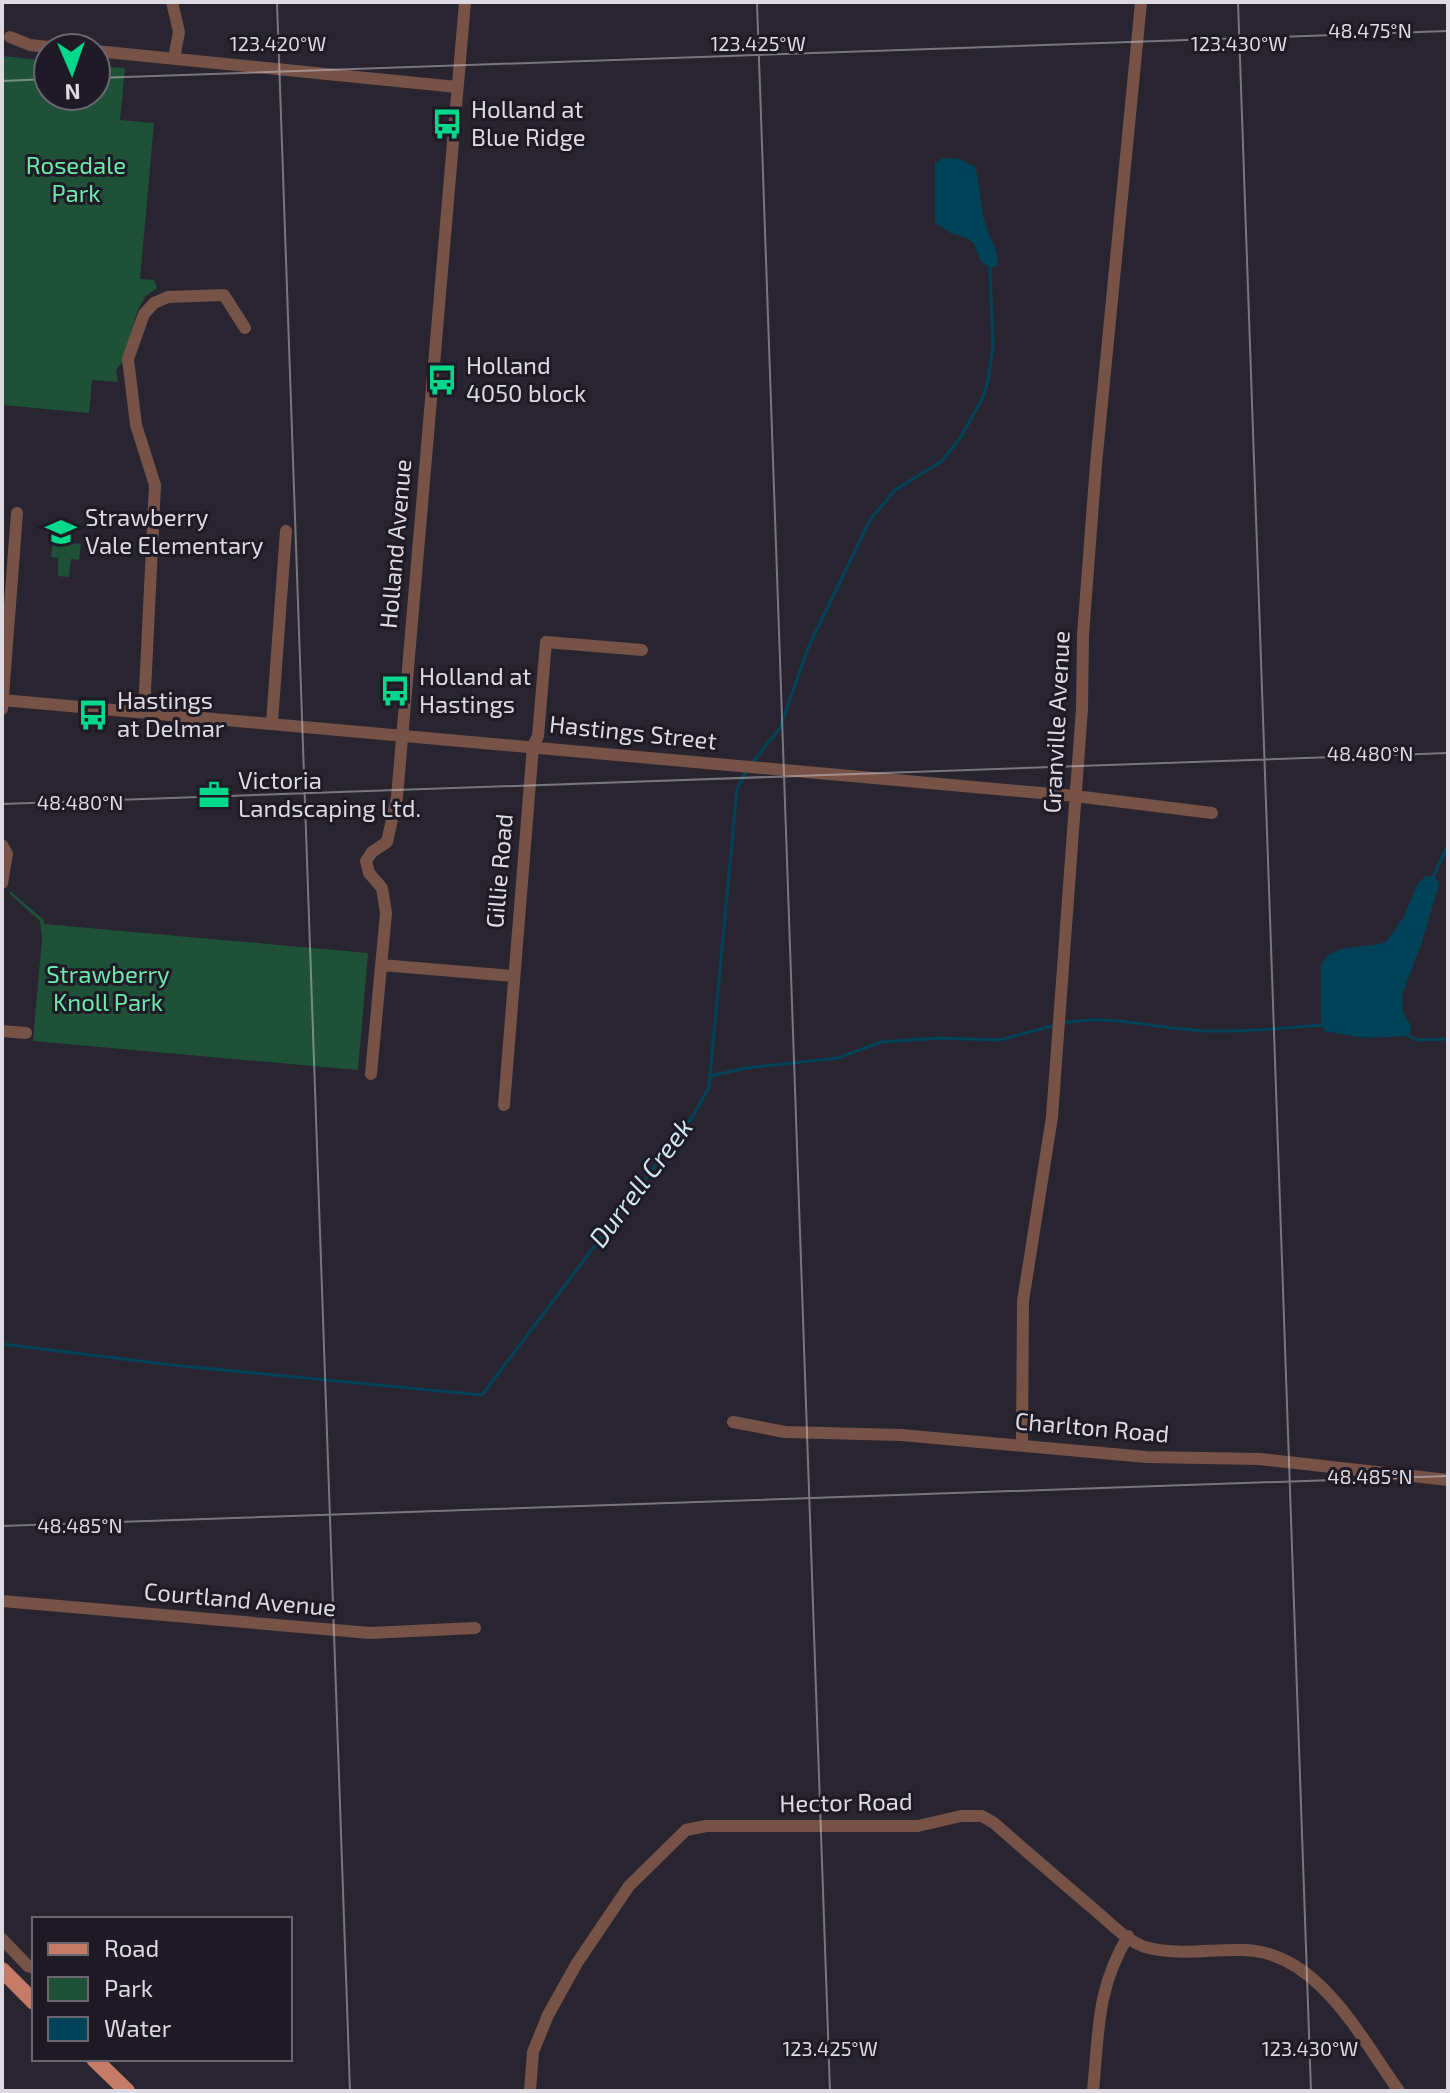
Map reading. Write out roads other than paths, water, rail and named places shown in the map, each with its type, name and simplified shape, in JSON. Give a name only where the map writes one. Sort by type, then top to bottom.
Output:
[{"type":"main road","points":[[2,1970],[32,2000]]},
{"type":"main road","points":[[96,2061],[127,2091]]},
{"type":"street","points":[[172,2],[179,32],[174,58]]},
{"type":"street","name":"Holland Avenue","points":[[371,1074],[386,913],[382,888],[369,873],[366,861],[372,852],[387,842],[397,797],[465,2]]},
{"type":"street","name":"Granville Avenue","points":[[1022,1444],[1023,1301],[1052,1117],[1082,709],[1083,635],[1096,464],[1141,2]]},
{"type":"street","points":[[10,37],[32,45]]},
{"type":"street","points":[[112,52],[457,87]]},
{"type":"street","points":[[144,712],[155,485],[136,425],[128,359],[144,314],[154,303],[168,297],[224,295],[245,328]]},
{"type":"street","points":[[3,703],[17,513]]},
{"type":"street","points":[[272,722],[286,531]]},
{"type":"street","name":"Gillie Road","points":[[504,1105],[533,746],[538,736],[546,642],[642,650]]},
{"type":"street","name":"Hastings Street","points":[[3,703],[272,722],[1075,796],[1212,813]]},
{"type":"street","points":[[2,845],[7,854],[2,883]]},
{"type":"street","points":[[381,965],[514,976]]},
{"type":"street","points":[[2,1031],[26,1033]]},
{"type":"street","name":"Charlton Road","points":[[733,1422],[785,1432],[901,1435],[1146,1457],[1260,1459],[1448,1480]]},
{"type":"street","name":"Courtland Avenue","points":[[2,1601],[370,1633],[475,1628]]},
{"type":"street","name":"Hector Road","points":[[530,2091],[533,2052],[548,2015],[577,1963],[629,1886],[686,1830],[706,1826],[918,1826],[961,1816],[982,1816],[994,1823],[1128,1936],[1144,1946],[1184,1952],[1246,1949],[1277,1956],[1301,1968],[1327,1991],[1399,2091]]},
{"type":"street","points":[[1093,2091],[1097,2017],[1115,1958],[1128,1936]]},
{"type":"street","points":[[2,1939],[32,1967]]},
{"type":"water","points":[[943,158],[960,159],[975,167],[985,221],[997,255],[997,265],[990,269],[981,261],[974,244],[967,238],[950,233],[935,222],[935,163]]},
{"type":"water","points":[[1426,876],[1435,877],[1439,884],[1402,995],[1403,1012],[1411,1026],[1409,1036],[1364,1038],[1324,1031],[1321,1022],[1321,964],[1342,949],[1386,942],[1403,918],[1418,883]]},
{"type":"waterway","points":[[752,763],[780,728],[808,648],[870,520],[895,490],[942,461],[961,437],[983,397],[993,346],[990,269]]},
{"type":"waterway","name":"Durrell Creek","points":[[2,1344],[172,1365],[482,1395],[693,1116],[709,1087],[737,789],[747,770]]},
{"type":"waterway","points":[[1433,877],[1448,845]]},
{"type":"waterway","name":"Durrell Creek","points":[[1064,1023],[1100,1020],[1226,1031],[1323,1025]]},
{"type":"waterway","name":"Durrell Creek","points":[[711,1076],[746,1068],[838,1058],[881,1042],[941,1038],[999,1040],[1056,1025]]},
{"type":"waterway","name":"Durrell Creek","points":[[1409,1036],[1417,1040],[1448,1039]]},
{"type":"place","name":"Holland at Blue Ridge","points":[[447,124]]},
{"type":"place","name":"Holland 4050 block","points":[[442,380]]},
{"type":"place","name":"Strawberry Vale Elementary","points":[[61,532]]},
{"type":"place","name":"Holland at Hastings","points":[[395,691]]},
{"type":"place","name":"Hastings at Delmar","points":[[93,715]]},
{"type":"place","name":"Victoria Landscaping Ltd.","points":[[214,795]]},
{"type":"park label","name":"Rosedale Park","points":[[76,180]]},
{"type":"park label","name":"Strawberry Knoll Park","points":[[108,989]]}]
